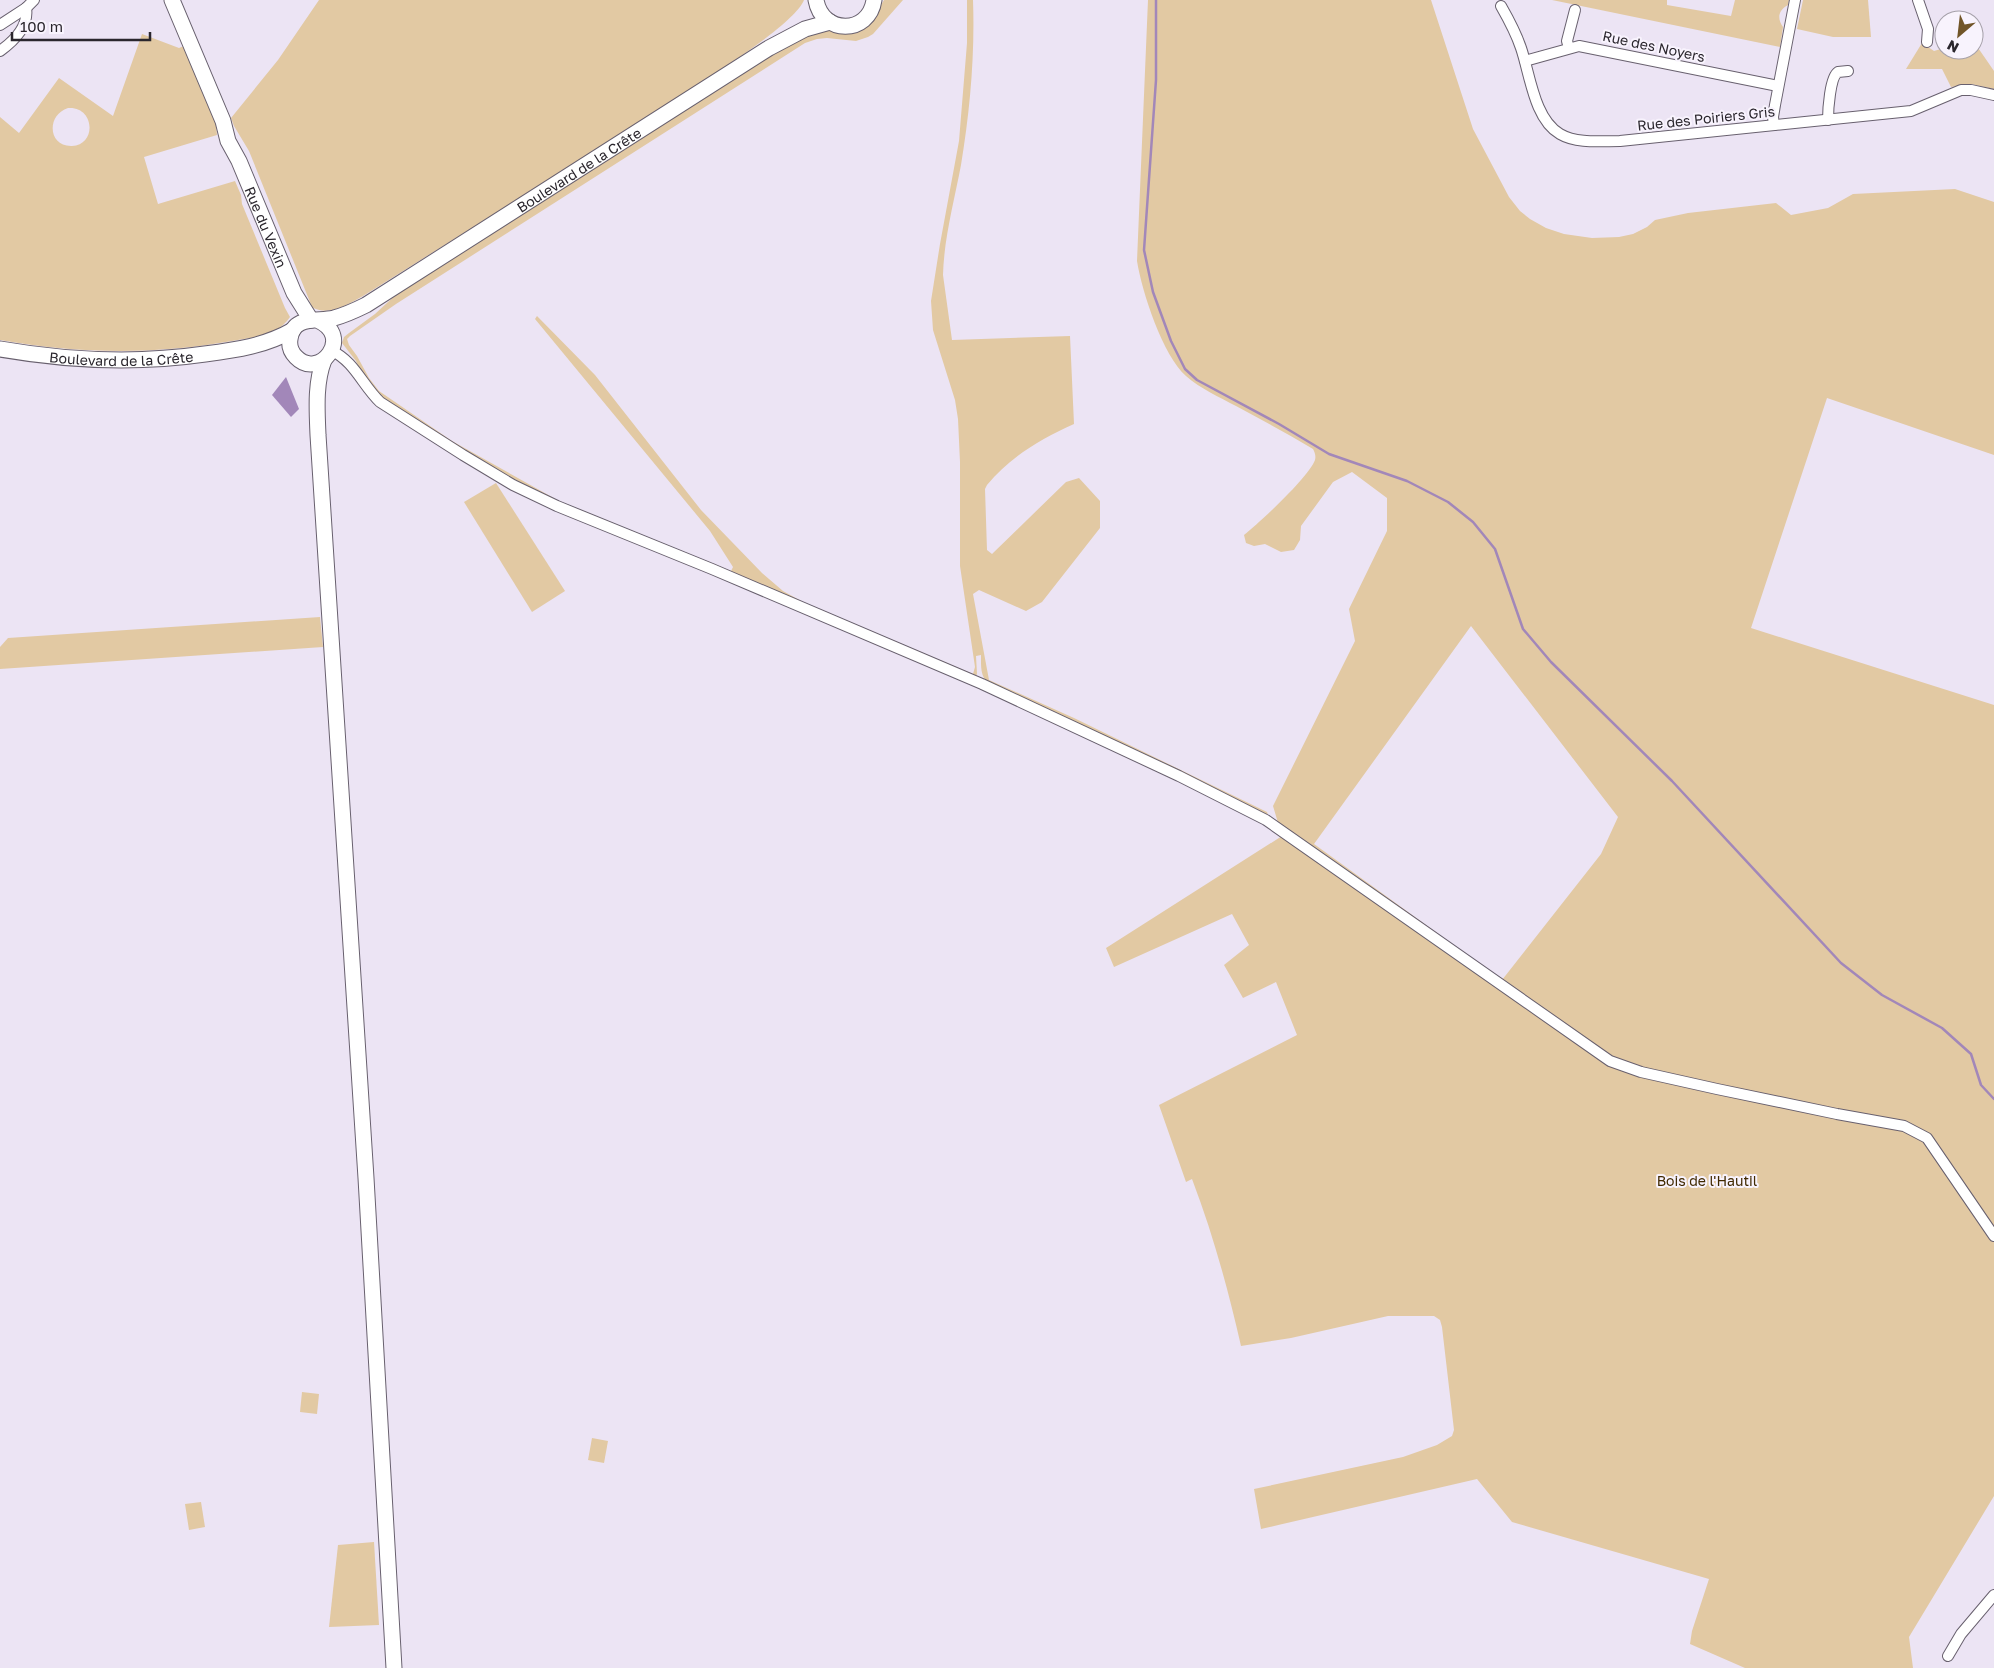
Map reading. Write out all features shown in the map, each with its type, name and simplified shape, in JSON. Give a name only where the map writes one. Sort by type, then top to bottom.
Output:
[{"type":"main road","name":"Rue du Vexin","points":[[172,0],[222,121],[228,141],[239,161],[294,293]]},
{"type":"main road","points":[[816,0],[819,11],[830,22],[839,26],[854,25],[866,18],[875,2]]},
{"type":"main road","name":"Boulevard de la Crête","points":[[769,48],[804,18],[816,0]]},
{"type":"main road","name":"Boulevard de la Crête","points":[[244,349],[272,341],[294,328],[300,322],[332,318],[350,312],[389,291],[769,48],[805,29],[830,22]]},
{"type":"main road","name":"Boulevard de la Crête","points":[[0,349],[79,360],[131,361],[178,358],[244,349],[274,349],[312,364],[330,350],[344,326],[389,291]]},
{"type":"main road","points":[[294,293],[314,320],[328,327],[330,350],[319,378],[316,407]]},
{"type":"main road","points":[[294,293],[297,313],[290,342],[310,378],[316,407],[366,1188],[394,1668]]},
{"type":"street","points":[[0,25],[26,8],[34,0]]},
{"type":"street","points":[[1774,125],[1773,117],[1778,86],[1795,0]]},
{"type":"street","points":[[1918,1],[1928,29],[1927,42]]},
{"type":"street","name":"Rue des Poiriers Gris","points":[[1501,6],[1513,26],[1542,115],[1555,130],[1568,137],[1587,140],[1620,141],[1911,111],[1961,90],[1994,95]]},
{"type":"street","points":[[0,51],[13,41],[28,18],[26,8]]},
{"type":"street","points":[[1569,48],[1567,41],[1575,10]]},
{"type":"street","name":"Rue des Noyers","points":[[1525,61],[1579,46],[1778,86]]},
{"type":"street","points":[[1828,120],[1833,76],[1838,72],[1848,71]]},
{"type":"street","points":[[330,350],[343,357],[369,392],[380,402],[463,456],[513,485],[556,506],[721,573],[982,684],[1179,776],[1266,820],[1610,1061],[1641,1072],[1708,1087],[1904,1126],[1928,1138],[1994,1236]]},
{"type":"street","points":[[1948,1656],[1961,1634],[1994,1595]]},
{"type":"green space","points":[[319,0],[804,0],[796,12],[780,27],[712,76],[363,296],[338,308],[325,311],[312,307],[249,151],[231,118],[278,60]]},
{"type":"green space","points":[[884,0],[903,0],[873,34],[856,41],[827,38],[805,43],[396,304],[350,336],[347,339],[349,345],[379,391],[452,441],[559,501],[731,571],[733,567],[710,531],[535,319],[537,316],[595,375],[701,510],[762,573],[783,591],[803,602],[973,674],[975,667],[960,566],[958,419],[955,400],[933,330],[931,301],[959,141],[967,43],[967,0],[973,0],[972,62],[967,124],[947,234],[943,275],[952,340],[1070,336],[1074,424],[1027,449],[1006,465],[987,485],[985,489],[987,550],[992,554],[1066,482],[1079,478],[1100,501],[1100,528],[1042,602],[1026,611],[979,590],[973,594],[989,680],[1074,718],[1267,812],[1268,815],[991,686],[983,676],[981,655],[976,656],[977,674],[972,677],[679,551],[557,503],[462,450],[374,394],[364,381],[356,361],[342,343],[344,337],[375,314],[401,290],[794,40],[820,29],[849,33],[860,30],[872,21]]},
{"type":"green space","name":"Bois de l'Hautil","points":[[1148,0],[1431,0],[1473,129],[1509,197],[1520,211],[1530,219],[1546,228],[1564,234],[1592,238],[1619,237],[1633,234],[1647,227],[1655,220],[1688,213],[1776,203],[1791,215],[1828,208],[1853,194],[1955,189],[1994,202],[1994,455],[1827,398],[1751,628],[1994,705],[1994,1496],[1909,1637],[1913,1668],[1745,1668],[1690,1644],[1692,1631],[1709,1579],[1512,1522],[1477,1479],[1261,1529],[1254,1489],[1403,1457],[1437,1445],[1452,1436],[1454,1430],[1442,1327],[1440,1320],[1434,1316],[1388,1316],[1291,1338],[1241,1346],[1207,1220],[1192,1179],[1186,1182],[1159,1105],[1297,1035],[1276,982],[1243,998],[1224,965],[1249,945],[1232,914],[1114,967],[1106,948],[1282,836],[1273,806],[1355,641],[1349,609],[1387,531],[1387,498],[1352,472],[1333,482],[1301,526],[1300,540],[1294,550],[1281,552],[1265,544],[1254,546],[1246,543],[1244,535],[1283,499],[1311,468],[1315,460],[1313,449],[1204,389],[1177,367],[1155,323],[1137,261]],"holes":[[[1471,626],[1618,817],[1601,854],[1502,980],[1314,844]]]},
{"type":"green space","points":[[1552,0],[1667,0],[1667,5],[1731,16],[1735,0],[1789,0],[1788,5],[1780,12],[1780,21],[1783,27],[1780,47]]},
{"type":"green space","points":[[1803,0],[1868,0],[1871,37],[1833,37],[1797,29]]},
{"type":"green space","points":[[142,34],[179,48],[184,46],[216,124],[217,135],[144,157],[158,204],[235,181],[241,195],[242,204],[290,317],[279,328],[256,337],[202,346],[145,351],[59,348],[0,340],[0,117],[19,133],[59,78],[113,116]],"holes":[[[68,108],[77,109],[84,113],[88,119],[89,133],[80,144],[64,145],[54,136],[53,123],[61,112]]]},
{"type":"green space","points":[[1922,43],[1934,51],[1934,60],[1984,60],[1984,56],[1994,71],[1994,89],[1971,84],[1951,87],[1942,69],[1906,69]]},
{"type":"green space","points":[[496,483],[565,591],[532,612],[464,502]]},
{"type":"green space","points":[[320,617],[323,647],[0,669],[0,647],[8,638]]},
{"type":"green space","points":[[302,1392],[319,1394],[317,1414],[300,1412]]},
{"type":"green space","points":[[592,1438],[608,1441],[604,1463],[588,1460]]},
{"type":"green space","points":[[201,1502],[205,1527],[189,1530],[185,1504]]},
{"type":"green space","points":[[374,1542],[379,1625],[329,1627],[338,1545]]},
{"type":"shaded area","points":[[286,377],[299,409],[291,417],[272,395]]},
{"type":"waterway","points":[[1156,0],[1156,80],[1144,250],[1153,292],[1171,341],[1185,369],[1197,380],[1279,424],[1329,454],[1407,481],[1448,502],[1473,522],[1495,549],[1523,629],[1551,662],[1672,781],[1841,963],[1882,995],[1942,1028],[1971,1054],[1981,1085],[1994,1099]]}]
